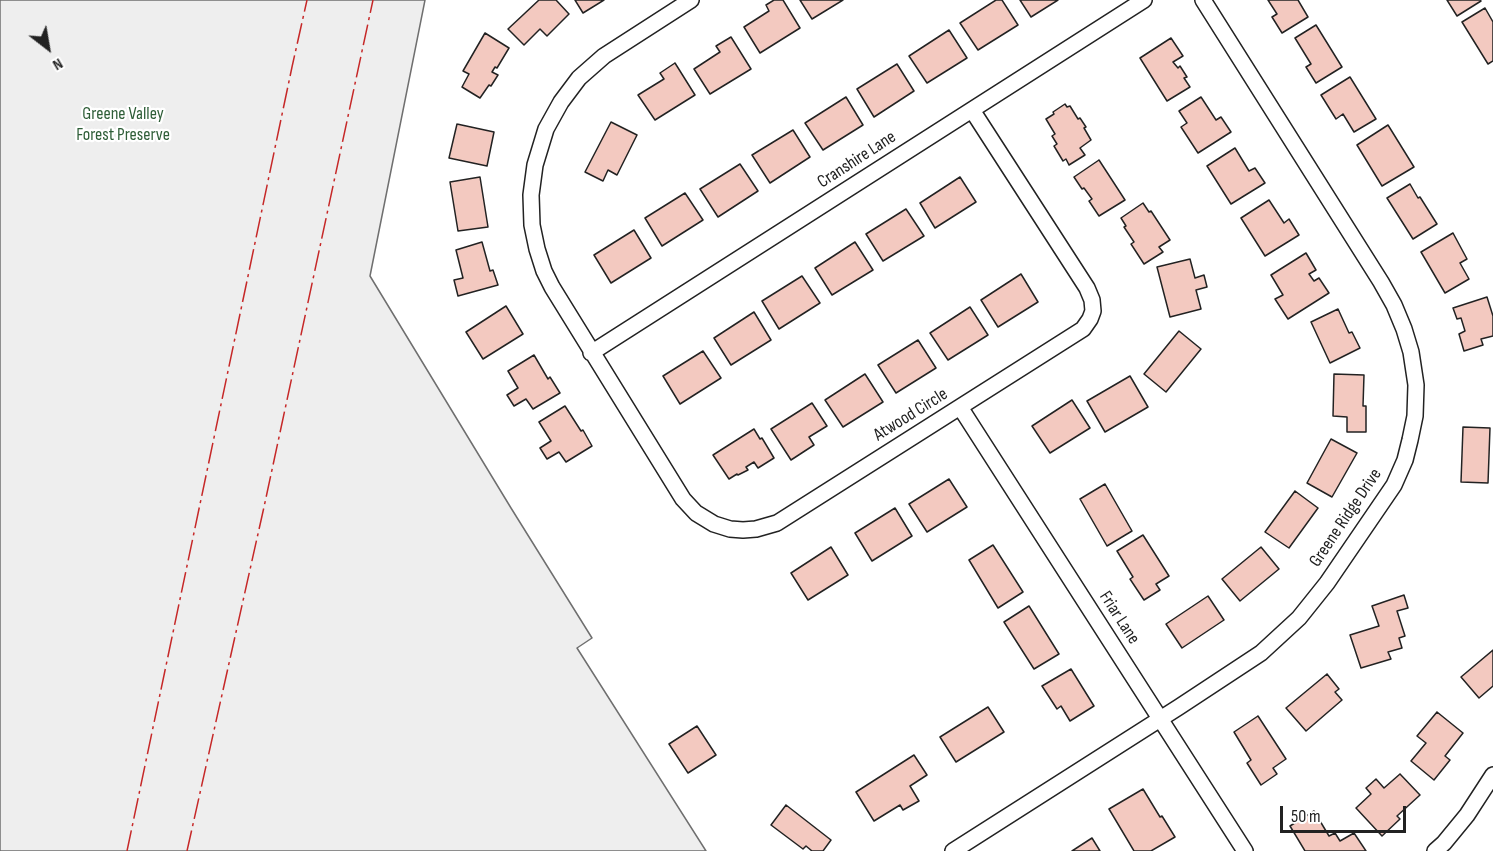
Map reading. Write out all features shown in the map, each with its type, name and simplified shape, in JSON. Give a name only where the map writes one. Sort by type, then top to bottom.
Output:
[{"type":"street","name":"Atwood Circle","points":[[691,0],[604,56],[585,72],[561,102],[546,129],[540,148],[532,182],[532,225],[544,271],[591,353],[683,500],[696,513],[714,524],[730,529],[756,529],[777,523],[1083,329],[1090,319],[1093,311],[1092,300],[1087,288],[972,110]]},
{"type":"street","name":"Cranshire Lane","points":[[591,353],[1144,0]]},
{"type":"street","name":"Greene Ridge Drive","points":[[953,851],[1261,653],[1299,618],[1327,583],[1394,485],[1405,460],[1415,416],[1416,385],[1404,329],[1394,305],[1203,0]]},
{"type":"street","name":"Friar Lane","points":[[960,407],[1245,851]]},
{"type":"street","points":[[1435,851],[1467,815],[1493,775]]},
{"type":"green space","name":"Greene Valley Forest Preserve","points":[[0,0],[425,0],[370,276],[592,638],[577,648],[706,851],[0,851]]},
{"type":"building","points":[[539,0],[556,0],[569,14],[547,36],[540,29],[524,45],[508,29]]},
{"type":"building","points":[[575,0],[604,0],[583,13]]},
{"type":"building","points":[[774,0],[783,0],[800,28],[760,53],[744,27],[769,11],[766,5]]},
{"type":"building","points":[[800,0],[843,0],[812,19]]},
{"type":"building","points":[[996,0],[1002,0],[1018,25],[978,50],[960,23]]},
{"type":"building","points":[[1020,0],[1058,0],[1031,17]]},
{"type":"building","points":[[1268,0],[1298,0],[1308,17],[1282,33],[1272,17],[1277,14]]},
{"type":"building","points":[[1447,0],[1480,0],[1481,1],[1457,16]]},
{"type":"building","points":[[1485,8],[1493,22],[1493,61],[1488,64],[1462,22]]},
{"type":"building","points":[[1316,25],[1342,67],[1316,83],[1306,67],[1311,64],[1295,38]]},
{"type":"building","points":[[949,30],[967,58],[927,83],[909,56]]},
{"type":"building","points":[[485,33],[509,48],[492,72],[498,75],[480,98],[462,87],[469,74],[463,71]]},
{"type":"building","points":[[731,37],[751,69],[710,94],[694,69],[720,52],[716,46]]},
{"type":"building","points":[[1171,38],[1183,56],[1173,62],[1178,68],[1180,66],[1190,87],[1167,101],[1140,58]]},
{"type":"building","points":[[675,63],[695,95],[655,120],[638,95],[664,79],[660,73]]},
{"type":"building","points":[[897,64],[914,91],[874,117],[857,89]]},
{"type":"building","points":[[1350,77],[1376,119],[1354,132],[1343,114],[1336,119],[1321,95]]},
{"type":"building","points":[[846,97],[863,125],[823,150],[805,123]]},
{"type":"building","points":[[1201,97],[1216,120],[1221,117],[1231,132],[1198,153],[1181,127],[1187,123],[1179,111]]},
{"type":"building","points":[[1065,104],[1067,107],[1070,106],[1078,119],[1080,118],[1091,140],[1080,148],[1085,155],[1069,165],[1066,159],[1063,161],[1054,146],[1057,144],[1052,136],[1055,134],[1046,119]]},
{"type":"building","points":[[611,122],[637,135],[617,175],[608,170],[603,181],[585,172]]},
{"type":"building","points":[[457,124],[494,132],[487,166],[449,158]]},
{"type":"building","points":[[1388,125],[1414,167],[1382,186],[1357,145]]},
{"type":"building","points":[[793,130],[810,157],[770,183],[752,155]]},
{"type":"building","points":[[1235,148],[1249,171],[1255,168],[1265,183],[1231,204],[1207,166]]},
{"type":"building","points":[[1099,160],[1125,200],[1099,216],[1089,201],[1092,199],[1074,177]]},
{"type":"building","points":[[740,164],[758,191],[718,217],[700,189]]},
{"type":"building","points":[[480,177],[488,227],[458,231],[450,182]]},
{"type":"building","points":[[960,177],[976,202],[935,228],[920,203]]},
{"type":"building","points":[[1410,184],[1437,224],[1413,239],[1387,198]]},
{"type":"building","points":[[685,193],[703,220],[662,246],[645,218]]},
{"type":"building","points":[[1269,200],[1284,223],[1289,219],[1299,235],[1265,256],[1241,218]]},
{"type":"building","points":[[1143,203],[1170,240],[1159,247],[1163,252],[1144,264],[1131,244],[1134,242],[1121,218]]},
{"type":"building","points":[[906,209],[924,236],[883,261],[866,234]]},
{"type":"building","points":[[634,230],[651,258],[611,283],[594,255]]},
{"type":"building","points":[[1453,233],[1467,259],[1460,263],[1469,279],[1445,293],[1421,252]]},
{"type":"building","points":[[482,242],[490,271],[493,270],[498,285],[458,296],[454,280],[463,278],[456,250]]},
{"type":"building","points":[[855,242],[873,270],[832,295],[815,268]]},
{"type":"building","points":[[1306,253],[1316,270],[1309,274],[1314,281],[1319,278],[1329,293],[1288,319],[1275,299],[1283,295],[1271,275]]},
{"type":"building","points":[[1190,259],[1195,278],[1204,275],[1207,287],[1196,290],[1201,309],[1170,317],[1157,267]]},
{"type":"building","points":[[1021,274],[1038,302],[998,327],[981,300]]},
{"type":"building","points":[[802,276],[820,303],[779,329],[762,301]]},
{"type":"building","points":[[1487,297],[1493,316],[1493,336],[1481,339],[1483,345],[1464,351],[1459,334],[1465,331],[1461,318],[1457,319],[1453,308]]},
{"type":"building","points":[[506,306],[523,334],[483,359],[466,332]]},
{"type":"building","points":[[970,307],[988,335],[948,360],[930,333]]},
{"type":"building","points":[[1338,309],[1349,333],[1352,332],[1360,348],[1330,363],[1311,322]]},
{"type":"building","points":[[754,312],[771,340],[731,365],[714,338]]},
{"type":"building","points":[[1179,331],[1201,349],[1166,392],[1144,374]]},
{"type":"building","points":[[918,340],[936,368],[896,393],[878,365]]},
{"type":"building","points":[[703,351],[721,378],[680,404],[663,376]]},
{"type":"building","points":[[534,355],[548,379],[550,377],[560,393],[533,409],[526,399],[514,406],[507,395],[518,388],[508,371]]},
{"type":"building","points":[[865,374],[883,402],[843,427],[825,400]]},
{"type":"building","points":[[1334,374],[1364,375],[1363,406],[1366,406],[1366,432],[1347,432],[1347,417],[1333,416]]},
{"type":"building","points":[[1130,376],[1148,407],[1105,432],[1087,401]]},
{"type":"building","points":[[1072,400],[1090,428],[1050,453],[1032,426]]},
{"type":"building","points":[[812,403],[827,426],[809,437],[814,445],[791,460],[771,429]]},
{"type":"building","points":[[565,406],[592,446],[566,462],[559,452],[547,459],[540,448],[551,441],[539,422]]},
{"type":"building","points":[[1463,427],[1490,428],[1488,483],[1461,482]]},
{"type":"building","points":[[754,429],[774,458],[758,468],[754,462],[746,467],[748,470],[729,479],[713,455]]},
{"type":"building","points":[[1331,439],[1357,453],[1332,497],[1307,483]]},
{"type":"building","points":[[949,479],[967,507],[927,532],[909,504]]},
{"type":"building","points":[[1105,484],[1132,531],[1107,546],[1080,499]]},
{"type":"building","points":[[1295,491],[1318,508],[1289,548],[1265,532]]},
{"type":"building","points":[[895,508],[912,536],[872,561],[855,533]]},
{"type":"building","points":[[1143,535],[1169,576],[1156,584],[1160,590],[1144,600],[1130,579],[1133,577],[1117,551]]},
{"type":"building","points":[[993,545],[1023,592],[998,608],[969,560]]},
{"type":"building","points":[[831,547],[848,575],[808,600],[791,573]]},
{"type":"building","points":[[1261,547],[1279,569],[1240,601],[1222,579]]},
{"type":"building","points":[[1404,595],[1408,608],[1397,611],[1405,636],[1399,638],[1402,648],[1388,652],[1391,659],[1361,668],[1350,635],[1379,626],[1372,606]]},
{"type":"building","points":[[1208,596],[1224,620],[1182,648],[1166,624]]},
{"type":"building","points":[[1029,606],[1059,654],[1034,669],[1004,622]]},
{"type":"building","points":[[1493,650],[1493,686],[1479,698],[1461,677]]},
{"type":"building","points":[[1071,669],[1094,706],[1070,721],[1061,706],[1057,709],[1042,686]]},
{"type":"building","points":[[1327,674],[1339,689],[1335,692],[1342,700],[1306,731],[1286,708]]},
{"type":"building","points":[[988,707],[1004,732],[956,762],[940,737]]},
{"type":"building","points":[[1437,712],[1463,733],[1445,756],[1450,760],[1434,780],[1411,761],[1426,743],[1417,736]]},
{"type":"building","points":[[1258,716],[1286,759],[1273,768],[1277,774],[1261,785],[1247,763],[1251,760],[1234,732]]},
{"type":"building","points":[[697,726],[716,755],[688,773],[669,744]]},
{"type":"building","points":[[914,755],[927,775],[910,786],[919,801],[903,810],[900,805],[874,821],[856,792]]},
{"type":"building","points":[[1400,774],[1420,795],[1397,816],[1400,819],[1382,836],[1356,808],[1371,794],[1366,788],[1376,779],[1384,788]]},
{"type":"building","points":[[1143,789],[1175,837],[1151,851],[1134,851],[1109,809]]},
{"type":"building","points":[[786,805],[831,840],[823,851],[812,851],[806,846],[803,849],[771,825]]},
{"type":"building","points":[[1314,811],[1329,836],[1335,833],[1340,841],[1354,833],[1366,851],[1305,851],[1290,826]]},
{"type":"building","points":[[1092,838],[1100,851],[1072,851]]},
{"type":"power","points":[[127,851],[307,0]]},
{"type":"power","points":[[187,851],[373,0]]}]
